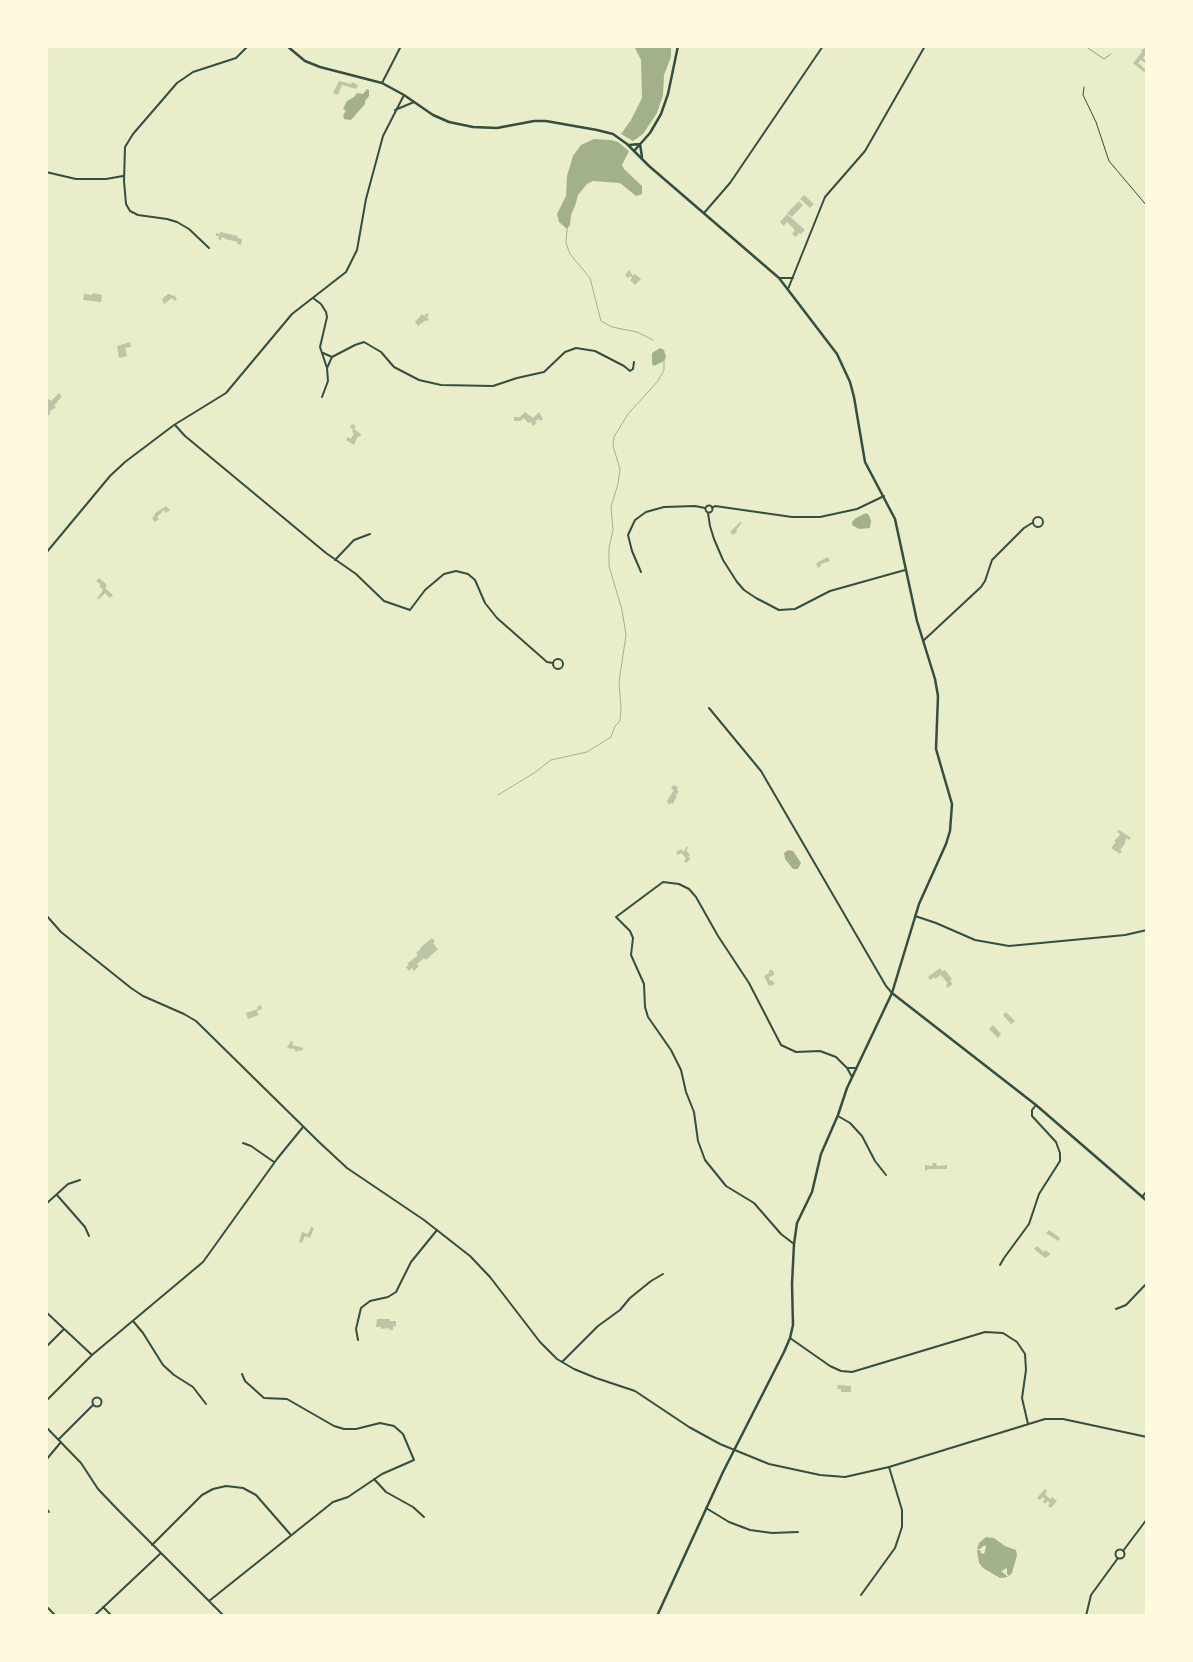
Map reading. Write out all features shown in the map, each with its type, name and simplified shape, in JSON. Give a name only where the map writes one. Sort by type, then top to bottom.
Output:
[{"type":"main road","points":[[287,46],[306,61],[320,67],[382,83],[440,119],[466,126],[497,128],[534,121],[551,122],[613,134],[627,144],[779,278],[831,346],[843,365],[854,397],[862,449],[867,467],[895,519],[917,621],[937,691],[936,749],[949,791],[953,812],[950,831],[946,844],[918,904],[892,993],[852,1076],[838,1116],[821,1154],[812,1192],[796,1227],[790,1338],[733,1450],[657,1616]]},
{"type":"main road","points":[[634,151],[654,127],[665,103],[678,46]]},
{"type":"main road","points":[[627,144],[640,144]]},
{"type":"main road","points":[[640,144],[642,158]]},
{"type":"main road","points":[[892,993],[1036,1105],[1147,1201]]},
{"type":"street","points":[[209,248],[189,229],[177,222],[167,218],[132,214],[126,204],[123,176],[125,147],[178,83],[193,72],[236,58],[248,46]]},
{"type":"street","points":[[382,83],[401,46]]},
{"type":"street","points":[[704,213],[730,183],[822,46]]},
{"type":"street","points":[[788,289],[825,197],[865,151],[925,46]]},
{"type":"street","points":[[1084,87],[1083,95],[1096,122],[1110,161],[1147,206]]},
{"type":"street","points":[[400,93],[400,101]]},
{"type":"street","points":[[46,553],[118,468],[136,452],[174,425],[226,393],[292,314],[346,272],[356,254],[365,205],[383,136],[404,95]]},
{"type":"street","points":[[395,110],[414,102]]},
{"type":"street","points":[[46,172],[76,179],[106,179],[123,176]]},
{"type":"street","points":[[779,278],[792,278]]},
{"type":"street","points":[[313,298],[322,304],[327,317],[320,346],[327,368],[328,382],[322,398]]},
{"type":"street","points":[[327,368],[332,357],[364,342],[381,352],[394,366],[419,380],[441,385],[493,386],[544,372],[565,352],[576,348],[595,351],[630,371],[634,367],[634,362]]},
{"type":"street","points":[[322,353],[332,357]]},
{"type":"street","points":[[174,425],[335,560],[356,574],[384,601],[410,610],[425,590],[444,574],[456,571],[468,574],[475,580],[485,603],[497,618],[547,662],[553,663]]},
{"type":"street","points":[[641,572],[628,535],[635,520],[646,512],[664,507],[695,506],[705,508],[708,506],[792,517],[820,517],[857,509],[884,496]]},
{"type":"street","points":[[705,508],[705,511],[708,513],[714,540],[723,560],[737,582],[744,590],[779,610],[795,609],[830,591],[907,569]]},
{"type":"street","points":[[708,513],[712,512],[712,508]]},
{"type":"street","points":[[923,640],[981,587],[992,560],[1033,520],[1037,517],[1042,518],[1043,522],[1039,527],[1034,526],[1032,523]]},
{"type":"street","points":[[335,560],[354,540],[370,534]]},
{"type":"street","points":[[709,708],[761,771],[886,986],[892,993]]},
{"type":"street","points":[[794,1244],[781,1234],[754,1203],[726,1186],[705,1160],[698,1141],[694,1112],[686,1092],[681,1070],[671,1050],[648,1017],[644,984],[631,956],[633,938],[630,930],[616,917],[663,882],[679,884],[689,889],[696,897],[718,936],[749,983],[781,1045],[796,1052],[816,1051],[836,1057],[852,1076]]},
{"type":"street","points":[[46,915],[61,932],[131,988],[147,998],[196,1021],[347,1168],[437,1230],[481,1266],[550,1353],[562,1362],[596,1378],[635,1391],[689,1427],[733,1450],[769,1464],[836,1477],[855,1476],[889,1467],[1052,1418],[1147,1437]]},
{"type":"street","points":[[915,916],[975,940],[1009,946],[1125,935],[1147,930]]},
{"type":"street","points":[[847,1068],[856,1068]]},
{"type":"street","points":[[1000,1265],[1028,1224],[1039,1194],[1060,1161],[1060,1153],[1056,1142],[1032,1116],[1032,1110],[1036,1105]]},
{"type":"street","points":[[838,1116],[850,1123],[862,1136],[875,1161],[886,1175]]},
{"type":"street","points":[[46,1401],[92,1355],[203,1262],[274,1162],[303,1127]]},
{"type":"street","points":[[243,1143],[251,1146],[274,1162]]},
{"type":"street","points":[[46,1204],[68,1184],[80,1180]]},
{"type":"street","points":[[1142,1197],[1147,1191]]},
{"type":"street","points":[[57,1195],[85,1227],[89,1236]]},
{"type":"street","points":[[358,1340],[356,1329],[361,1308],[370,1301],[388,1297],[396,1292],[411,1262],[437,1230]]},
{"type":"street","points":[[562,1362],[598,1326],[620,1310],[630,1298],[663,1274]]},
{"type":"street","points":[[1116,1309],[1126,1305],[1147,1283]]},
{"type":"street","points":[[46,1312],[92,1355]]},
{"type":"street","points":[[133,1321],[143,1333],[163,1365],[174,1375],[193,1387],[206,1404]]},
{"type":"street","points":[[46,1348],[64,1329]]},
{"type":"street","points":[[790,1338],[830,1366],[841,1371],[852,1372],[985,1332],[1003,1333],[1017,1342],[1025,1354],[1026,1370],[1022,1398],[1028,1424]]},
{"type":"street","points":[[209,1601],[333,1502],[348,1497],[374,1479],[414,1460],[403,1434],[394,1426],[380,1423],[356,1429],[334,1426],[287,1399],[264,1398],[245,1381],[242,1374]]},
{"type":"street","points":[[59,1440],[93,1405]]},
{"type":"street","points":[[46,1427],[81,1463],[98,1488],[152,1545],[224,1616]]},
{"type":"street","points":[[46,1460],[61,1442]]},
{"type":"street","points":[[861,1595],[895,1548],[902,1527],[902,1510],[889,1467]]},
{"type":"street","points":[[374,1479],[386,1492],[424,1517]]},
{"type":"street","points":[[152,1545],[202,1495],[213,1489],[226,1486],[243,1488],[256,1495],[291,1534]]},
{"type":"street","points":[[46,1508],[49,1512]]},
{"type":"street","points":[[706,1508],[729,1522],[750,1530],[772,1533],[798,1532]]},
{"type":"street","points":[[1086,1616],[1091,1595],[1118,1558],[1120,1559],[1124,1556],[1123,1551],[1147,1519]]},
{"type":"street","points":[[1118,1558],[1116,1552],[1123,1551]]},
{"type":"street","points":[[94,1616],[161,1554]]},
{"type":"street","points":[[46,1606],[56,1616]]},
{"type":"street","points":[[103,1607],[112,1616]]},
{"type":"path","points":[[1085,46],[1104,59],[1111,54]]},
{"type":"shaded area","points":[[634,46],[671,46],[671,57],[664,75],[663,95],[657,113],[643,134],[633,141],[621,134],[631,120],[642,98],[641,60]]},
{"type":"shaded area","points":[[367,89],[369,90],[369,96],[365,104],[351,120],[344,119],[343,115],[346,111],[343,109],[347,101],[357,93],[363,94]]},
{"type":"shaded area","points":[[594,139],[618,142],[629,151],[622,165],[642,186],[642,194],[636,196],[620,183],[593,181],[587,184],[578,195],[571,215],[570,225],[567,229],[559,222],[557,214],[566,196],[567,176],[573,156],[581,145]]},
{"type":"shaded area","points":[[660,348],[664,350],[666,357],[664,361],[654,366],[652,364],[652,353]]},
{"type":"shaded area","points":[[866,513],[871,521],[870,528],[859,529],[852,525],[856,518]]},
{"type":"shaded area","points":[[788,850],[793,851],[801,863],[798,869],[793,869],[785,859],[784,853]]},
{"type":"shaded area","points":[[986,1537],[994,1538],[1005,1546],[1016,1550],[1017,1555],[1012,1573],[1009,1576],[1007,1574],[1007,1568],[1001,1571],[1008,1577],[1000,1578],[983,1568],[979,1563],[977,1550],[984,1554],[986,1547],[985,1545],[977,1549],[979,1543]]},
{"type":"building","points":[[1147,47],[1147,58],[1144,56],[1143,58],[1147,61],[1147,65],[1141,60],[1138,63],[1146,70],[1144,72],[1133,63],[1142,52],[1141,50]]},
{"type":"building","points":[[339,81],[351,84],[352,82],[358,85],[356,89],[342,85],[338,95],[333,93]]},
{"type":"building","points":[[804,195],[814,204],[810,208],[800,199]]},
{"type":"building","points":[[799,201],[803,205],[792,217],[787,213]]},
{"type":"building","points":[[787,214],[805,230],[796,237],[792,234],[795,230],[787,222],[784,226],[780,222]]},
{"type":"building","points":[[220,232],[238,236],[237,238],[242,239],[241,245],[237,244],[238,242],[222,237],[221,240],[218,239],[219,236],[216,236],[216,233],[220,234]]},
{"type":"building","points":[[629,270],[633,276],[635,274],[641,279],[635,285],[630,280],[632,278],[630,276],[628,278],[625,275]]},
{"type":"building","points":[[93,293],[102,295],[101,302],[83,300],[84,294],[92,295]]},
{"type":"building","points":[[168,294],[174,295],[177,299],[175,301],[172,298],[164,304],[162,299]]},
{"type":"building","points":[[427,313],[429,320],[418,326],[415,322],[422,314],[424,316]]},
{"type":"building","points":[[130,342],[131,347],[125,348],[127,356],[119,358],[117,346]]},
{"type":"building","points":[[59,393],[62,396],[54,406],[56,407],[49,412],[51,413],[46,418],[48,404],[46,402],[49,399],[51,401]]},
{"type":"building","points":[[525,412],[533,418],[539,412],[543,419],[535,421],[537,423],[533,426],[531,422],[528,423],[524,418],[520,421],[514,421],[514,417],[520,417]]},
{"type":"building","points":[[352,424],[356,426],[354,429],[361,434],[354,445],[346,440],[348,437],[351,439],[354,433],[350,427]]},
{"type":"building","points":[[166,506],[170,510],[166,513],[164,510],[155,522],[152,518],[154,514]]},
{"type":"building","points":[[740,522],[742,523],[736,530],[738,531],[733,535],[730,532]]},
{"type":"building","points":[[828,557],[830,561],[821,564],[818,568],[816,563]]},
{"type":"building","points":[[99,578],[107,585],[105,588],[113,595],[110,598],[105,593],[97,599],[103,590],[96,581]]},
{"type":"building","points":[[673,785],[678,787],[677,791],[679,791],[675,794],[677,795],[673,804],[669,805],[667,801],[674,790],[671,789]]},
{"type":"building","points":[[1119,830],[1131,838],[1129,840],[1126,838],[1125,843],[1119,849],[1122,851],[1120,854],[1111,848],[1120,834],[1117,832]]},
{"type":"building","points":[[687,846],[686,850],[690,855],[688,857],[691,858],[686,863],[684,861],[686,858],[681,853],[678,855],[676,852],[681,849],[683,852]]},
{"type":"building","points":[[432,938],[435,941],[433,943],[438,949],[426,960],[424,958],[417,964],[419,966],[414,971],[412,968],[409,971],[406,967],[409,965],[407,964],[418,955],[416,953],[420,948]]},
{"type":"building","points":[[940,968],[942,971],[945,970],[952,979],[950,981],[953,984],[947,988],[946,985],[948,984],[941,975],[930,980],[928,977]]},
{"type":"building","points":[[769,970],[774,972],[774,975],[769,977],[770,981],[772,980],[775,984],[769,986],[764,976],[769,973]]},
{"type":"building","points":[[261,1005],[262,1009],[257,1011],[259,1015],[248,1019],[246,1013],[258,1009],[257,1007]]},
{"type":"building","points":[[1006,1012],[1015,1021],[1011,1024],[1003,1015]]},
{"type":"building","points":[[993,1025],[1001,1034],[998,1038],[989,1029]]},
{"type":"building","points":[[291,1041],[293,1042],[292,1045],[303,1048],[302,1051],[298,1050],[297,1052],[295,1049],[287,1048]]},
{"type":"building","points":[[932,1163],[936,1163],[937,1166],[947,1165],[947,1169],[929,1169],[925,1171],[925,1165],[933,1166]]},
{"type":"building","points":[[311,1227],[314,1228],[310,1238],[305,1236],[302,1243],[299,1242],[302,1232],[308,1234]]},
{"type":"building","points":[[1049,1230],[1060,1238],[1058,1241],[1046,1233]]},
{"type":"building","points":[[1037,1246],[1044,1252],[1045,1250],[1051,1254],[1045,1258],[1034,1249]]},
{"type":"building","points":[[377,1319],[396,1321],[396,1327],[393,1326],[393,1330],[389,1330],[389,1328],[381,1329],[381,1327],[376,1327]]},
{"type":"building","points":[[838,1385],[851,1386],[851,1392],[841,1392],[841,1389],[837,1389]]},
{"type":"building","points":[[1045,1489],[1047,1491],[1045,1494],[1050,1499],[1052,1497],[1057,1501],[1051,1508],[1048,1506],[1050,1503],[1047,1501],[1045,1504],[1043,1502],[1045,1499],[1043,1497],[1040,1500],[1037,1498]]},
{"type":"waterway","points":[[567,229],[566,243],[570,254],[590,278],[601,321],[612,327],[637,332],[653,340]]},
{"type":"waterway","points":[[498,795],[551,760],[587,752],[611,737],[615,726],[620,721],[619,682],[626,635],[622,610],[609,566],[609,548],[613,530],[611,507],[618,484],[620,469],[613,446],[614,437],[628,414],[658,381],[664,370],[664,360]]}]
